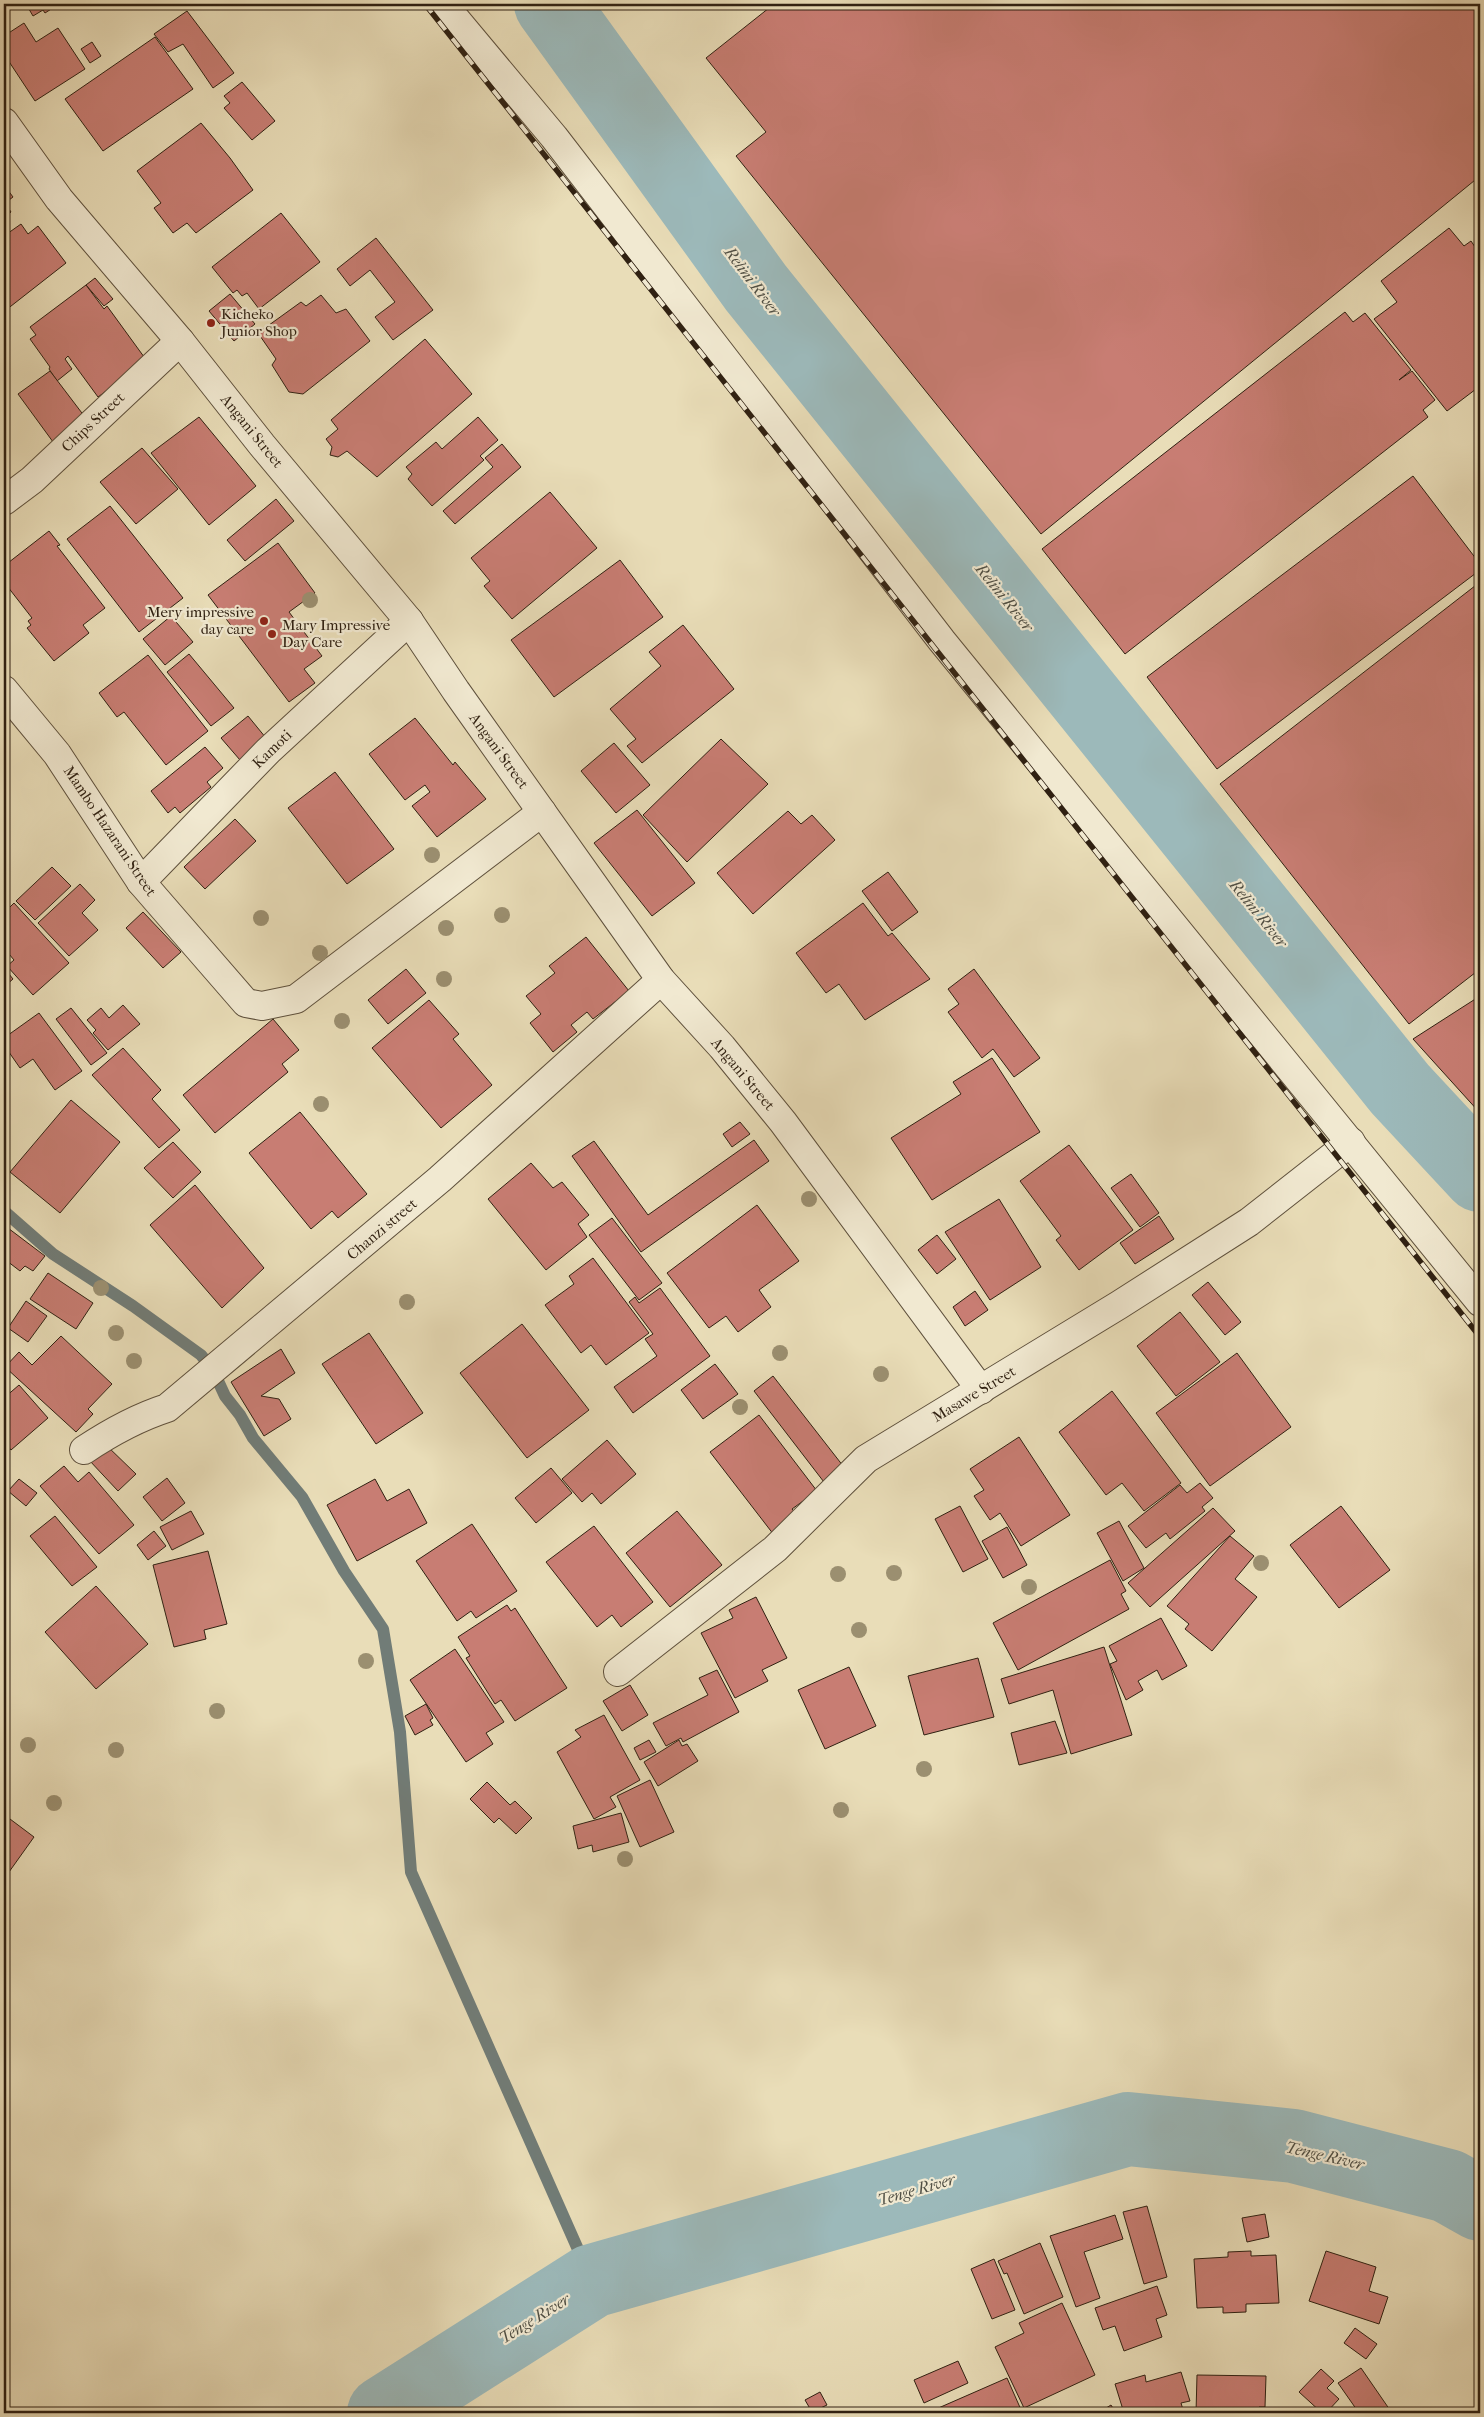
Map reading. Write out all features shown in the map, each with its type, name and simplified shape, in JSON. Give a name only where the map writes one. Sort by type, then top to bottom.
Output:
[{"type":"street","points":[[443,4],[554,137],[942,641],[1480,1302]]},
{"type":"street","name":"Angani Street","points":[[4,122],[59,199],[180,341],[262,445],[409,621],[456,691],[661,980],[722,1047],[783,1122],[981,1390]]},
{"type":"street","name":"Chips Street","points":[[4,501],[32,480],[180,341]]},
{"type":"street","name":"Kamoti","points":[[141,882],[268,751],[409,621]]},
{"type":"street","name":"Mambo Hazarani Street","points":[[4,690],[57,754],[141,882],[246,1003],[262,1006],[296,999],[542,812]]},
{"type":"street","name":"Chanzi street","points":[[84,1450],[115,1429],[150,1413],[167,1408],[440,1179],[661,980]]},
{"type":"street","name":"Masawe Street","points":[[618,1672],[775,1549],[866,1459],[981,1390],[1249,1222],[1351,1142]]},
{"type":"building","points":[[26,4],[59,4],[45,13],[43,10],[33,16]]},
{"type":"building","points":[[774,4],[1480,4],[1480,176],[1041,534],[736,156],[766,132],[706,58]]},
{"type":"building","points":[[187,11],[234,73],[213,88],[183,44],[168,52],[154,34]]},
{"type":"building","points":[[24,23],[36,42],[58,28],[85,69],[35,101],[4,54],[4,36]]},
{"type":"building","points":[[155,37],[193,89],[103,151],[65,99]]},
{"type":"building","points":[[92,42],[101,56],[90,63],[81,49]]},
{"type":"building","points":[[242,82],[275,121],[252,140],[224,108],[230,103],[224,96]]},
{"type":"building","points":[[201,123],[253,190],[196,233],[187,223],[173,233],[154,208],[161,203],[137,171]]},
{"type":"building","points":[[4,185],[13,197],[5,203],[11,212],[4,218]]},
{"type":"building","points":[[281,213],[320,262],[259,309],[247,293],[242,296],[237,290],[233,293],[212,267]]},
{"type":"building","points":[[21,224],[28,234],[38,226],[66,263],[6,310],[4,308],[4,236]]},
{"type":"building","points":[[1449,228],[1464,246],[1471,241],[1475,247],[1480,244],[1480,386],[1447,411],[1374,319],[1397,302],[1381,281]]},
{"type":"building","points":[[376,238],[433,310],[393,340],[375,317],[395,302],[370,270],[350,286],[337,269]]},
{"type":"building","points":[[95,278],[113,299],[104,306],[86,285]]},
{"type":"building","points":[[86,285],[104,309],[107,306],[147,361],[98,397],[68,356],[65,359],[72,369],[57,381],[49,369],[50,367],[30,339],[36,335],[30,327]]},
{"type":"building","points":[[230,294],[255,324],[234,341],[209,311]]},
{"type":"building","points":[[321,295],[336,313],[346,309],[370,341],[303,394],[289,392],[272,365],[276,359],[258,333],[301,302],[306,306]]},
{"type":"building","points":[[1345,312],[1353,322],[1365,313],[1411,370],[1399,380],[1412,371],[1435,400],[1423,410],[1428,417],[1125,654],[1042,549]]},
{"type":"building","points":[[425,339],[472,394],[377,477],[347,451],[338,457],[330,455],[332,447],[326,439],[338,429],[331,420]]},
{"type":"building","points":[[50,371],[88,421],[56,446],[18,394]]},
{"type":"building","points":[[199,417],[256,486],[209,525],[151,453]]},
{"type":"building","points":[[478,417],[498,440],[480,456],[484,460],[432,506],[408,479],[412,474],[406,467],[436,442],[442,449]]},
{"type":"building","points":[[502,444],[521,467],[455,524],[443,511],[493,467],[485,458]]},
{"type":"building","points":[[142,448],[178,489],[136,524],[100,482]]},
{"type":"building","points":[[1413,476],[1480,564],[1480,570],[1217,769],[1147,677]]},
{"type":"building","points":[[550,492],[597,548],[512,619],[484,586],[490,581],[471,558]]},
{"type":"building","points":[[276,499],[294,521],[245,561],[227,540]]},
{"type":"building","points":[[110,506],[183,598],[139,632],[67,539]]},
{"type":"building","points":[[49,531],[60,545],[57,546],[105,608],[83,625],[89,633],[54,661],[27,628],[31,625],[28,621],[32,618],[4,582],[4,566]]},
{"type":"building","name":"Mary Impressive Day Care","points":[[278,543],[315,593],[289,612],[322,656],[304,669],[315,683],[289,702],[208,595]]},
{"type":"building","points":[[620,560],[663,617],[554,697],[511,640]]},
{"type":"building","points":[[1480,582],[1480,969],[1409,1024],[1220,784]]},
{"type":"building","points":[[171,616],[193,642],[165,665],[143,639]]},
{"type":"building","points":[[683,625],[734,689],[642,763],[627,746],[636,739],[610,709],[661,666],[649,652]]},
{"type":"building","points":[[189,654],[234,708],[211,726],[167,672]]},
{"type":"building","points":[[148,655],[208,731],[166,765],[124,712],[117,717],[99,693]]},
{"type":"building","points":[[248,716],[266,738],[240,760],[221,738]]},
{"type":"building","points":[[415,718],[453,765],[455,762],[486,799],[437,837],[412,806],[430,792],[425,785],[405,800],[369,754]]},
{"type":"building","points":[[721,739],[768,784],[687,862],[643,815]]},
{"type":"building","points":[[614,743],[650,785],[616,813],[581,771]]},
{"type":"building","points":[[205,747],[223,768],[207,782],[211,787],[180,813],[175,807],[168,813],[151,791]]},
{"type":"building","points":[[335,772],[394,849],[347,884],[288,808]]},
{"type":"building","points":[[637,810],[695,883],[652,916],[594,843]]},
{"type":"building","points":[[788,811],[801,824],[812,815],[835,840],[753,914],[717,873]]},
{"type":"building","points":[[235,819],[256,841],[205,889],[184,867]]},
{"type":"building","points":[[52,867],[71,886],[35,920],[16,901]]},
{"type":"building","points":[[888,872],[918,912],[892,931],[862,891]]},
{"type":"building","points":[[80,884],[95,900],[82,913],[98,930],[69,956],[38,923]]},
{"type":"building","points":[[14,903],[69,963],[33,995],[7,966],[14,960],[4,948],[4,913]]},
{"type":"building","points":[[863,903],[888,936],[892,933],[930,979],[865,1020],[839,984],[826,993],[796,953]]},
{"type":"building","points":[[143,912],[181,952],[163,968],[126,928]]},
{"type":"building","points":[[586,937],[629,991],[593,1019],[587,1012],[571,1025],[577,1032],[553,1052],[530,1023],[541,1014],[526,996],[555,973],[549,966]]},
{"type":"building","points":[[4,968],[13,979],[4,987]]},
{"type":"building","points":[[406,969],[426,993],[388,1024],[368,1000]]},
{"type":"building","points":[[974,969],[1040,1058],[1014,1077],[993,1049],[982,1058],[948,1012],[959,1004],[948,989]]},
{"type":"building","points":[[1480,996],[1480,1113],[1413,1039]]},
{"type":"building","points":[[429,1000],[459,1034],[453,1039],[492,1085],[441,1128],[372,1048]]},
{"type":"building","points":[[123,1005],[140,1024],[108,1050],[93,1033],[96,1030],[87,1020],[101,1008],[109,1018]]},
{"type":"building","points":[[71,1008],[107,1053],[91,1065],[56,1019]]},
{"type":"building","points":[[39,1013],[82,1071],[55,1090],[33,1059],[20,1068],[4,1045],[4,1038]]},
{"type":"building","points":[[273,1019],[299,1050],[282,1064],[288,1072],[215,1133],[183,1095]]},
{"type":"building","points":[[123,1048],[161,1090],[152,1099],[180,1130],[159,1148],[92,1075]]},
{"type":"building","points":[[992,1058],[1040,1132],[932,1200],[891,1138],[961,1094],[953,1082]]},
{"type":"building","points":[[71,1100],[120,1142],[60,1213],[10,1172]]},
{"type":"building","points":[[300,1112],[367,1194],[338,1218],[332,1211],[311,1229],[249,1153]]},
{"type":"building","points":[[740,1122],[750,1134],[732,1147],[723,1134]]},
{"type":"building","points":[[754,1140],[769,1161],[641,1252],[572,1156],[594,1141],[648,1215]]},
{"type":"building","points":[[173,1142],[201,1172],[173,1198],[144,1168]]},
{"type":"building","points":[[1069,1145],[1133,1230],[1079,1270],[1056,1240],[1061,1236],[1020,1181]]},
{"type":"building","points":[[531,1163],[553,1188],[562,1182],[589,1215],[578,1224],[587,1237],[546,1270],[488,1199]]},
{"type":"building","points":[[1131,1174],[1159,1213],[1140,1227],[1111,1188]]},
{"type":"building","points":[[195,1185],[264,1268],[222,1308],[150,1225]]},
{"type":"building","points":[[999,1199],[1041,1267],[990,1300],[945,1232]]},
{"type":"building","points":[[757,1205],[799,1261],[759,1290],[771,1307],[738,1332],[726,1316],[709,1328],[667,1273]]},
{"type":"building","points":[[1159,1216],[1174,1239],[1135,1264],[1120,1243]]},
{"type":"building","points":[[612,1218],[662,1283],[639,1300],[589,1235]]},
{"type":"building","points":[[4,1225],[45,1256],[33,1271],[25,1266],[20,1271],[7,1261],[4,1266]]},
{"type":"building","points":[[937,1235],[956,1259],[937,1274],[918,1250]]},
{"type":"building","points":[[593,1258],[649,1333],[606,1365],[591,1345],[581,1353],[545,1305],[574,1284],[569,1276]]},
{"type":"building","points":[[48,1273],[93,1303],[76,1329],[30,1299]]},
{"type":"building","points":[[1208,1282],[1241,1322],[1225,1335],[1192,1295]]},
{"type":"building","points":[[660,1288],[710,1356],[633,1413],[614,1387],[657,1356],[645,1339],[653,1334],[629,1302],[635,1297],[639,1303]]},
{"type":"building","points":[[975,1291],[988,1310],[965,1326],[953,1307]]},
{"type":"building","points":[[26,1301],[47,1316],[28,1342],[8,1328]]},
{"type":"building","points":[[1180,1312],[1220,1362],[1176,1396],[1137,1346]]},
{"type":"building","points":[[522,1324],[589,1410],[527,1458],[460,1373]]},
{"type":"building","points":[[369,1333],[423,1413],[376,1444],[322,1364]]},
{"type":"building","points":[[61,1336],[112,1384],[88,1409],[93,1414],[76,1432],[5,1367],[19,1352],[32,1365]]},
{"type":"building","points":[[281,1349],[295,1373],[261,1396],[279,1399],[291,1419],[264,1436],[231,1382]]},
{"type":"building","points":[[1237,1353],[1291,1427],[1210,1486],[1156,1413]]},
{"type":"building","points":[[715,1364],[738,1394],[703,1419],[681,1390]]},
{"type":"building","points":[[773,1376],[847,1471],[827,1486],[754,1391]]},
{"type":"building","points":[[19,1385],[48,1418],[11,1450],[4,1441],[4,1398]]},
{"type":"building","points":[[1112,1391],[1181,1483],[1144,1511],[1122,1483],[1106,1495],[1059,1432]]},
{"type":"building","points":[[759,1415],[817,1491],[792,1509],[799,1517],[774,1535],[710,1452]]},
{"type":"building","points":[[1019,1437],[1070,1515],[1021,1546],[1000,1513],[990,1520],[974,1496],[984,1490],[970,1469]]},
{"type":"building","points":[[607,1440],[636,1474],[601,1504],[592,1493],[582,1502],[562,1479]]},
{"type":"building","points":[[105,1444],[136,1474],[118,1491],[89,1460]]},
{"type":"building","points":[[64,1466],[78,1482],[89,1472],[134,1525],[99,1554],[40,1486]]},
{"type":"building","points":[[551,1468],[572,1493],[536,1523],[515,1498]]},
{"type":"building","points":[[167,1478],[185,1503],[162,1521],[143,1497]]},
{"type":"building","points":[[19,1479],[37,1493],[26,1506],[8,1491]]},
{"type":"building","points":[[375,1479],[387,1501],[409,1489],[427,1523],[357,1561],[327,1505]]},
{"type":"building","points":[[1200,1483],[1213,1498],[1202,1507],[1205,1511],[1170,1539],[1166,1533],[1146,1548],[1128,1526],[1180,1485],[1187,1493]]},
{"type":"building","points":[[960,1506],[988,1559],[963,1572],[935,1519]]},
{"type":"building","points":[[1341,1506],[1390,1570],[1339,1608],[1290,1545]]},
{"type":"building","points":[[1213,1508],[1235,1531],[1150,1607],[1128,1583]]},
{"type":"building","points":[[191,1511],[204,1534],[172,1550],[160,1527]]},
{"type":"building","points":[[677,1511],[722,1565],[670,1607],[626,1553]]},
{"type":"building","points":[[55,1516],[97,1567],[72,1586],[30,1536]]},
{"type":"building","points":[[1119,1521],[1144,1568],[1123,1581],[1097,1533]]},
{"type":"building","points":[[472,1524],[517,1591],[476,1618],[471,1611],[457,1621],[416,1561]]},
{"type":"building","points":[[594,1526],[653,1602],[621,1627],[612,1615],[597,1627],[546,1562]]},
{"type":"building","points":[[1007,1527],[1027,1565],[1003,1578],[982,1541]]},
{"type":"building","points":[[154,1531],[166,1546],[148,1560],[137,1545]]},
{"type":"building","points":[[1230,1536],[1254,1556],[1235,1579],[1257,1597],[1212,1651],[1185,1629],[1189,1624],[1167,1606]]},
{"type":"building","points":[[208,1551],[227,1624],[204,1630],[206,1639],[174,1647],[153,1565]]},
{"type":"building","points":[[1110,1560],[1126,1591],[1121,1594],[1129,1609],[1018,1670],[993,1623]]},
{"type":"building","points":[[96,1586],[148,1644],[96,1689],[45,1632]]},
{"type":"building","points":[[756,1597],[787,1658],[762,1670],[768,1681],[735,1698],[701,1633],[733,1618],[729,1610]]},
{"type":"building","points":[[507,1605],[511,1611],[515,1608],[567,1688],[515,1721],[501,1700],[495,1704],[466,1658],[470,1656],[458,1637]]},
{"type":"building","points":[[1161,1618],[1187,1666],[1162,1680],[1157,1670],[1138,1681],[1143,1690],[1126,1700],[1110,1664],[1117,1661],[1109,1646]]},
{"type":"building","points":[[1104,1647],[1132,1735],[1071,1754],[1053,1690],[1009,1704],[1001,1679]]},
{"type":"building","points":[[455,1649],[504,1722],[486,1733],[493,1744],[466,1762],[410,1680]]},
{"type":"building","points":[[978,1658],[994,1717],[924,1735],[908,1676]]},
{"type":"building","points":[[849,1667],[876,1726],[825,1749],[798,1690]]},
{"type":"building","points":[[717,1670],[739,1712],[683,1742],[681,1738],[666,1746],[653,1723],[708,1695],[699,1678]]},
{"type":"building","points":[[630,1685],[648,1715],[622,1731],[603,1701]]},
{"type":"building","points":[[426,1704],[433,1718],[430,1720],[433,1725],[415,1735],[405,1716]]},
{"type":"building","points":[[604,1715],[640,1780],[610,1797],[616,1807],[594,1819],[557,1752],[581,1737],[575,1730]]},
{"type":"building","points":[[1055,1721],[1067,1753],[1019,1765],[1011,1733]]},
{"type":"building","points":[[649,1740],[656,1752],[640,1760],[634,1748]]},
{"type":"building","points":[[679,1740],[682,1746],[687,1744],[698,1761],[658,1786],[644,1762]]},
{"type":"building","points":[[650,1780],[674,1832],[640,1847],[617,1796]]},
{"type":"building","points":[[487,1782],[510,1805],[515,1801],[532,1818],[516,1834],[499,1818],[494,1823],[470,1799]]},
{"type":"building","points":[[621,1813],[629,1842],[593,1852],[592,1845],[578,1849],[573,1826]]},
{"type":"building","points":[[10,1819],[34,1837],[4,1879],[4,1828]]},
{"type":"building","points":[[1147,2206],[1167,2277],[1144,2284],[1123,2212]]},
{"type":"building","points":[[1265,2214],[1269,2237],[1247,2242],[1242,2218]]},
{"type":"building","points":[[1115,2215],[1123,2239],[1084,2252],[1100,2298],[1076,2307],[1050,2236]]},
{"type":"building","points":[[1040,2243],[1063,2297],[1024,2314],[1007,2273],[1004,2274],[998,2261]]},
{"type":"building","points":[[1251,2251],[1251,2256],[1276,2255],[1279,2303],[1246,2304],[1246,2312],[1223,2313],[1223,2307],[1197,2308],[1194,2259],[1228,2257],[1228,2252]]},
{"type":"building","points":[[1326,2251],[1376,2267],[1369,2291],[1388,2297],[1379,2324],[1309,2301]]},
{"type":"building","points":[[994,2259],[1015,2310],[992,2319],[971,2269]]},
{"type":"building","points":[[1157,2286],[1167,2315],[1156,2319],[1162,2337],[1124,2351],[1115,2326],[1103,2330],[1095,2308]]},
{"type":"building","points":[[1062,2303],[1095,2375],[1024,2408],[995,2347],[1024,2333],[1019,2323]]},
{"type":"building","points":[[1355,2328],[1377,2344],[1366,2359],[1344,2343]]},
{"type":"building","points":[[958,2361],[968,2383],[924,2403],[914,2380]]},
{"type":"building","points":[[1361,2368],[1392,2413],[1359,2413],[1338,2383]]},
{"type":"building","points":[[1321,2369],[1334,2381],[1327,2388],[1339,2399],[1326,2413],[1322,2413],[1299,2392]]},
{"type":"building","points":[[1181,2372],[1190,2401],[1181,2403],[1184,2413],[1124,2413],[1115,2384],[1145,2375],[1146,2382]]},
{"type":"building","points":[[1197,2375],[1266,2376],[1265,2407],[1259,2407],[1259,2413],[1196,2413]]},
{"type":"building","points":[[1007,2378],[1022,2412],[927,2413]]},
{"type":"building","points":[[820,2392],[827,2405],[812,2412],[805,2400]]},
{"type":"building","points":[[1111,2405],[1116,2413],[1098,2413]]},
{"type":"waterway","name":"Relini River","points":[[551,4],[756,288],[1400,1089],[1480,1175]]},
{"type":"waterway","points":[[4,1211],[53,1254],[133,1306],[201,1355],[213,1370],[225,1396],[240,1415],[253,1438],[302,1497],[344,1571],[383,1629],[400,1732],[411,1872],[592,2281]]},
{"type":"waterway","name":"Tenge River","points":[[384,2413],[592,2281],[1128,2129],[1294,2146],[1448,2186],[1480,2204]]},
{"type":"railway","points":[[425,4],[1480,1337]]},
{"type":"place","name":"Kicheko Junior Shop","points":[[211,323]]},
{"type":"place","name":"Mery impressive day care","points":[[264,621]]},
{"type":"place","name":"Mary Impressive Day Care","points":[[272,634]]}]
